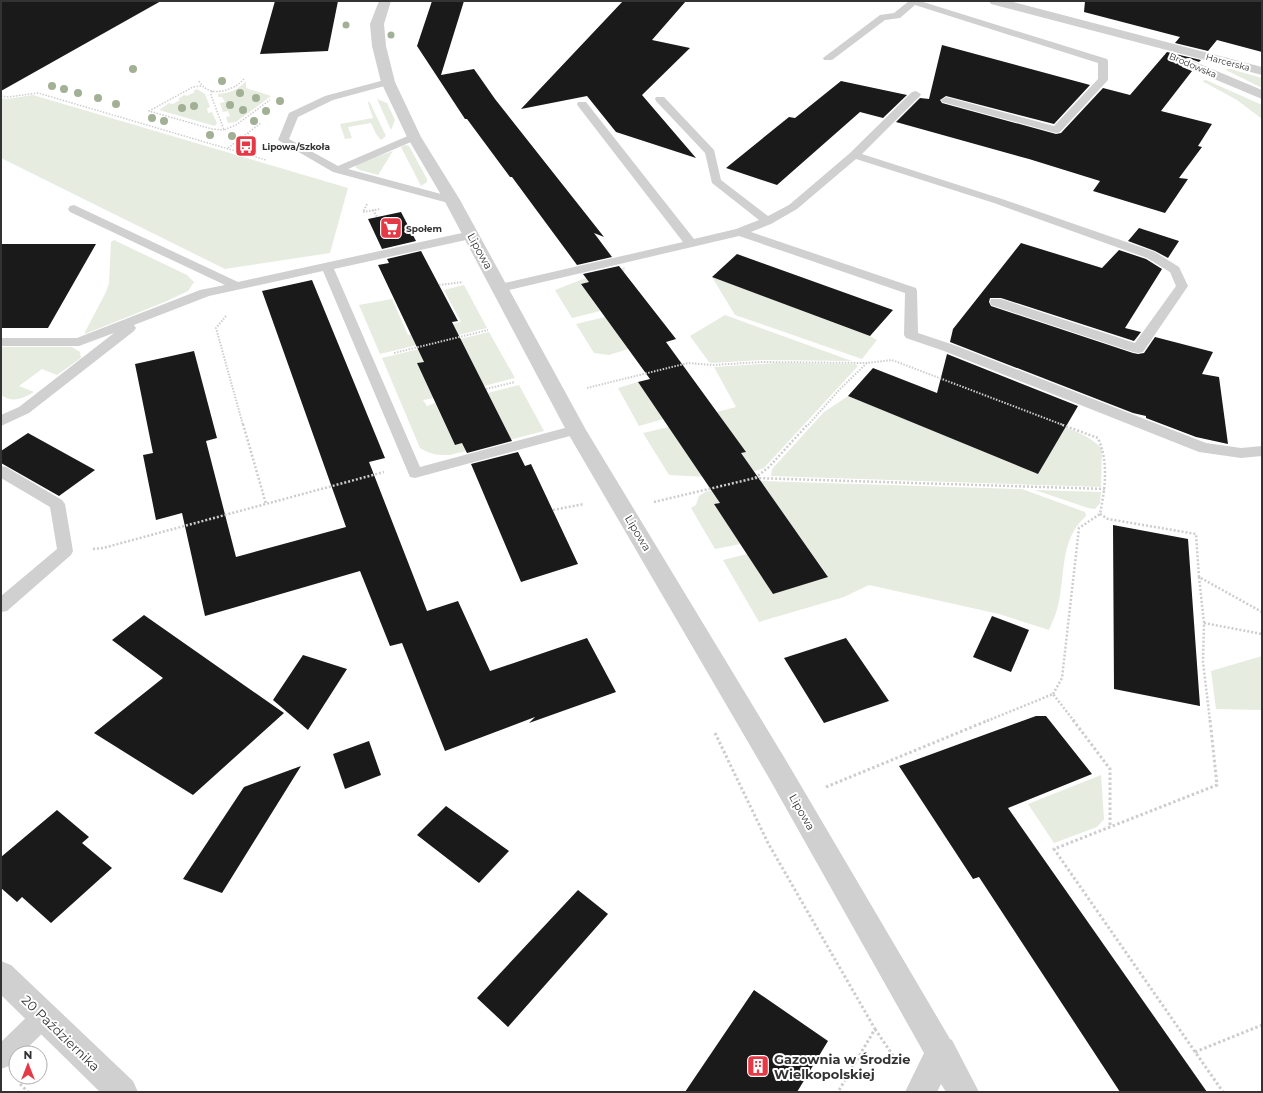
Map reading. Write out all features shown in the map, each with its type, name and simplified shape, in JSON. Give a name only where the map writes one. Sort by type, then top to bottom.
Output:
[{"type":"street","name":"Lipowa","points":[[385,1],[377,24],[379,46],[388,82],[414,137],[452,200],[576,430],[795,799],[941,1051],[963,1092]]},
{"type":"street","points":[[995,1],[1124,36]]},
{"type":"street","name":"Harcerska","points":[[1124,36],[1262,71]]},
{"type":"street","name":"Brodowska","points":[[1124,36],[1262,95]]},
{"type":"street","name":"20 Października","points":[[1,975],[122,1092]]},
{"type":"street","points":[[921,1092],[941,1051]]},
{"type":"lane","points":[[828,58],[883,17],[897,16],[914,1],[1104,61],[1103,80],[1056,130],[946,100]]},
{"type":"lane","points":[[388,82],[329,98],[292,115],[283,140],[337,170],[452,200]]},
{"type":"lane","points":[[500,288],[740,232],[767,221],[793,207],[854,155],[916,94]]},
{"type":"lane","points":[[660,99],[710,152],[716,181],[767,221]]},
{"type":"lane","points":[[582,104],[691,244]]},
{"type":"lane","points":[[337,170],[414,137]]},
{"type":"lane","points":[[854,155],[998,201],[1151,255],[1175,270],[1182,286],[1138,349],[996,302]]},
{"type":"lane","points":[[74,209],[237,286]]},
{"type":"lane","points":[[740,232],[911,291],[911,335],[1204,448],[1241,453],[1262,451]]},
{"type":"lane","points":[[1,342],[79,342],[205,293],[471,235]]},
{"type":"lane","points":[[327,266],[415,473],[576,430]]},
{"type":"lane","points":[[1,421],[24,410],[141,318]]},
{"type":"lane","points":[[1,471],[58,504],[65,552],[1,606]]},
{"type":"lane","points":[[1,1058],[44,1016]]},
{"type":"path","points":[[244,79],[230,89],[212,91],[200,86],[193,87],[149,111],[212,130],[224,130],[236,125],[276,97]]},
{"type":"path","points":[[199,82],[200,86]]},
{"type":"path","points":[[212,91],[211,95],[224,130]]},
{"type":"path","points":[[1,96],[8,98],[38,93],[266,160]]},
{"type":"path","points":[[373,210],[377,217]]},
{"type":"path","points":[[439,285],[468,281]]},
{"type":"path","points":[[255,282],[216,328],[266,504]]},
{"type":"path","points":[[366,359],[493,329]]},
{"type":"path","points":[[558,395],[688,363],[713,365],[762,362],[867,363],[892,360],[1098,438],[1105,456],[1105,488],[1100,514],[1079,528],[1062,678],[1053,694],[795,799]]},
{"type":"path","points":[[756,478],[769,468],[840,389],[867,363]]},
{"type":"path","points":[[486,389],[522,381]]},
{"type":"path","points":[[65,552],[103,548],[412,464]]},
{"type":"path","points":[[624,509],[756,478],[1105,488]]},
{"type":"path","points":[[553,510],[589,502]]},
{"type":"path","points":[[1100,514],[1108,519],[1196,534],[1204,623],[1203,662],[1217,785],[1054,848],[1222,1092]]},
{"type":"path","points":[[1200,577],[1262,612]]},
{"type":"path","points":[[1204,623],[1262,634]]},
{"type":"path","points":[[1053,694],[1110,769],[1110,826]]},
{"type":"path","points":[[714,732],[768,843],[875,1029],[896,1060]]},
{"type":"path","points":[[1195,1052],[1262,1025]]},
{"type":"path","points":[[838,1092],[875,1029]]},
{"type":"shaded area","points":[[1226,70],[1262,78],[1262,88]]},
{"type":"shaded area","points":[[1206,80],[1262,105],[1262,119],[1237,100],[1202,81]]},
{"type":"shaded area","points":[[246,81],[246,88],[271,96],[236,122],[228,123],[226,117],[230,116],[228,111],[223,112],[220,103],[225,102],[222,97],[218,97],[218,94],[234,90]]},
{"type":"shaded area","points":[[197,89],[205,94],[210,107],[207,108],[208,113],[212,112],[217,123],[215,126],[159,110],[169,103],[173,104],[180,100],[178,99],[184,95],[187,96],[195,92],[193,91]]},
{"type":"shaded area","points":[[33,95],[348,188],[330,253],[225,269],[1,158],[1,98],[7,99]]},
{"type":"shaded area","points":[[377,99],[387,103],[395,120],[391,130]]},
{"type":"shaded area","points":[[369,101],[386,136],[381,140],[376,134],[371,123],[348,127],[352,138],[345,139],[340,124],[373,118],[368,103]]},
{"type":"shaded area","points":[[405,145],[409,146],[427,179],[427,182],[421,186],[401,147]]},
{"type":"shaded area","points":[[393,151],[378,175],[355,167],[359,163]]},
{"type":"shaded area","points":[[114,240],[187,275],[194,282],[188,291],[85,334],[109,283],[111,242]]},
{"type":"shaded area","points":[[625,267],[624,273],[581,284],[600,311],[572,318],[555,290],[583,279]]},
{"type":"shaded area","points":[[712,277],[870,336],[877,340],[862,359],[735,315]]},
{"type":"shaded area","points":[[464,285],[487,328],[380,354],[359,305],[392,299],[408,335],[461,322],[444,290]]},
{"type":"shaded area","points":[[725,315],[852,361],[763,360],[709,362],[690,336]]},
{"type":"shaded area","points":[[605,317],[628,349],[609,355],[594,353],[576,324]]},
{"type":"shaded area","points":[[489,332],[515,378],[484,386],[467,351],[417,363],[433,398],[423,400],[427,406],[435,403],[455,445],[507,431],[488,393],[519,385],[544,431],[450,455],[435,454],[420,448],[382,358]]},
{"type":"shaded area","points":[[1,347],[72,347],[80,352],[81,358],[57,375],[42,369],[19,386],[34,392],[25,397],[10,399],[1,395]]},
{"type":"shaded area","points":[[776,363],[855,364],[858,366],[764,468],[753,472],[729,476],[705,477],[669,475],[643,433],[669,427],[696,466],[745,452],[717,412],[736,407],[714,367]]},
{"type":"shaded area","points":[[638,382],[663,419],[639,426],[618,388]]},
{"type":"shaded area","points":[[848,396],[1038,474],[1059,437],[1037,418],[1080,433],[1096,443],[1102,449],[1101,487],[771,476],[772,469],[824,412]]},
{"type":"shaded area","points":[[759,481],[1022,489],[1085,512],[1086,516],[1077,526],[1067,549],[1059,600],[1056,613],[1049,630],[999,614],[869,585],[844,597],[759,622],[723,560],[747,554],[773,594],[828,576],[766,489],[715,504],[740,544],[715,549],[691,508],[696,505],[699,496],[705,492]]},
{"type":"shaded area","points":[[1035,490],[1101,492],[1100,503],[1095,509],[1088,508]]},
{"type":"shaded area","points":[[1262,656],[1262,710],[1216,709],[1211,671]]},
{"type":"shaded area","points":[[1101,775],[1104,819],[1097,827],[1054,843],[1028,804]]},
{"type":"building","points":[[1,1],[161,1],[1,91]]},
{"type":"building","points":[[275,1],[338,1],[328,51],[260,54]]},
{"type":"building","points":[[432,1],[464,1],[441,75],[474,69],[495,99],[604,237],[594,233],[612,257],[577,265],[512,177],[510,177],[467,119],[465,119],[417,46]]},
{"type":"building","points":[[623,1],[686,1],[652,40],[690,48],[642,95],[696,158],[616,132],[587,96],[521,109]]},
{"type":"building","points":[[1085,1],[1262,1],[1262,52],[1217,40],[1208,51],[1175,43],[1180,37],[1084,12]]},
{"type":"building","points":[[942,45],[1090,85],[1054,124],[946,96],[940,100],[942,103],[1056,134],[1061,133],[1103,88],[1130,95],[1167,52],[1201,60],[1199,62],[1188,58],[1182,59],[1180,62],[1182,67],[1192,71],[1161,111],[1212,124],[1198,146],[1202,147],[1179,178],[1188,179],[1165,213],[1093,191],[1100,181],[1029,159],[896,122],[920,98],[929,99]]},
{"type":"building","points":[[841,81],[907,95],[883,118],[860,112],[777,185],[726,168],[789,117],[795,118]]},
{"type":"building","name":"Społem","points":[[401,212],[416,241],[382,249],[368,219]]},
{"type":"building","points":[[1139,228],[1179,241],[1168,258],[1155,251],[1128,241]]},
{"type":"building","points":[[1021,243],[1102,268],[1119,250],[1146,259],[1162,269],[1125,328],[1141,332],[1134,341],[1001,298],[990,298],[989,302],[991,306],[1133,353],[1144,353],[1155,337],[1213,352],[1202,374],[1219,377],[1228,444],[1196,437],[1146,418],[1146,416],[1133,413],[950,342],[953,329]]},
{"type":"building","points":[[1,244],[96,244],[48,328],[1,328]]},
{"type":"building","points":[[421,251],[458,321],[452,322],[512,441],[467,453],[462,443],[455,445],[417,363],[424,362],[378,265],[389,263],[387,259]]},
{"type":"building","points":[[737,254],[893,310],[870,336],[712,277]]},
{"type":"building","points":[[619,266],[676,339],[666,342],[746,452],[741,453],[828,577],[773,594],[714,504],[720,503],[638,382],[650,379],[581,284],[589,282],[583,274]]},
{"type":"building","points":[[312,280],[385,458],[369,462],[427,611],[458,601],[490,671],[587,638],[616,692],[529,723],[535,717],[445,751],[402,643],[390,646],[360,571],[205,616],[182,513],[156,520],[143,455],[153,453],[135,364],[194,351],[217,438],[206,441],[236,557],[346,527],[262,291]]},
{"type":"building","points":[[947,354],[1078,406],[1038,474],[848,396],[873,368],[937,393]]},
{"type":"building","points":[[28,433],[95,470],[59,496],[1,463],[1,451]]},
{"type":"building","points":[[518,452],[525,466],[531,464],[578,564],[521,582],[471,464]]},
{"type":"building","points":[[1113,525],[1188,539],[1200,706],[1114,689]]},
{"type":"building","points":[[144,615],[284,713],[193,795],[94,733],[163,678],[112,640]]},
{"type":"building","points":[[992,616],[1029,630],[1011,672],[973,657]]},
{"type":"building","points":[[846,638],[889,701],[824,723],[784,658]]},
{"type":"building","points":[[303,655],[347,669],[308,730],[273,700]]},
{"type":"building","points":[[1036,716],[1046,716],[1092,774],[1008,808],[1207,1092],[1120,1092],[979,877],[973,879],[899,766]]},
{"type":"building","points":[[369,741],[381,775],[345,789],[333,754]]},
{"type":"building","points":[[301,766],[222,893],[183,879],[244,787]]},
{"type":"building","points":[[446,806],[509,851],[479,883],[417,835]]},
{"type":"building","points":[[57,810],[89,837],[82,843],[112,868],[51,923],[22,897],[17,902],[1,888],[1,857]]},
{"type":"building","points":[[578,890],[608,914],[508,1027],[477,998]]},
{"type":"building","name":"Gazownia w Środzie Wielkopolskiej","points":[[754,990],[828,1041],[797,1092],[685,1092]]},
{"type":"place","name":"Lipowa/Szkoła","points":[[246,146]]},
{"type":"place","name":"Społem","points":[[391,228]]},
{"type":"place","name":"Gazownia w Środzie Wielkopolskiej","points":[[758,1066]]}]
